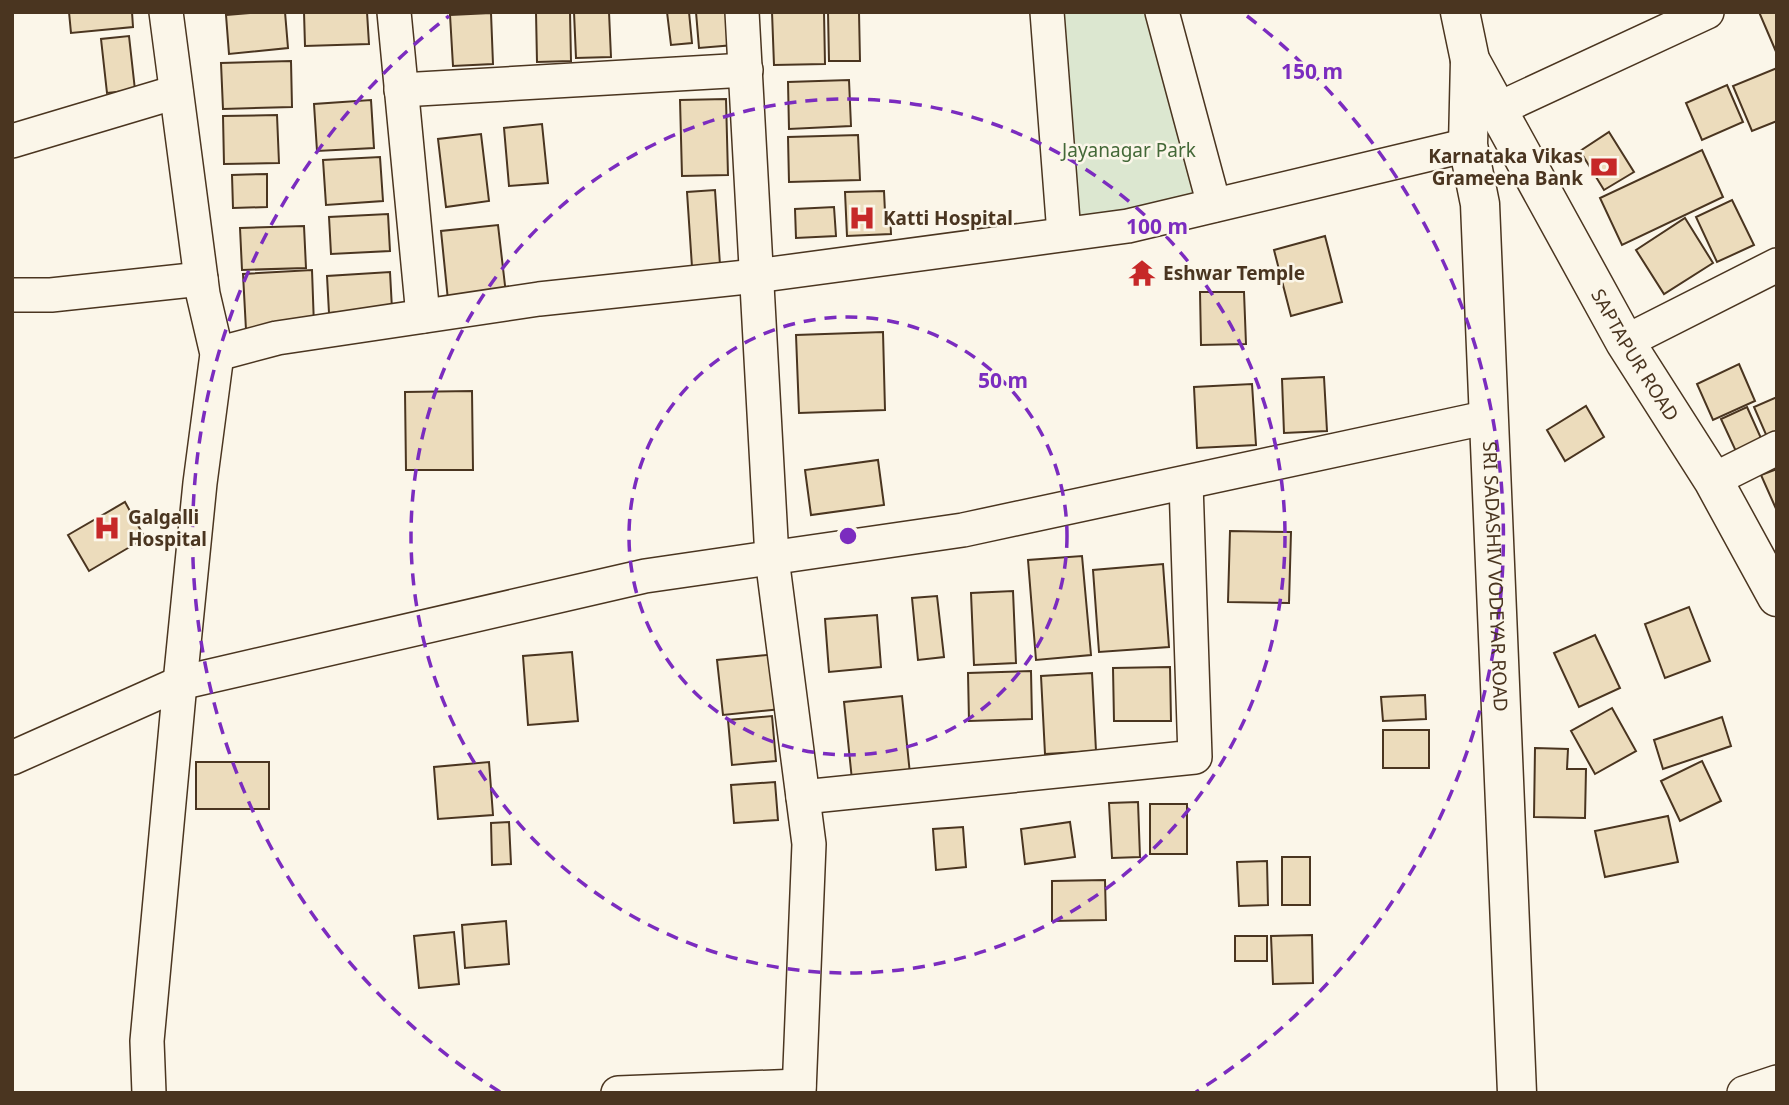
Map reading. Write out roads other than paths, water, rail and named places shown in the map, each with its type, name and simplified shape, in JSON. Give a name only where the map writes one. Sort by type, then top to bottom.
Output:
[{"type":"main road","points":[[1460,12],[1470,60]]},
{"type":"main road","name":"SAPTAPUR ROAD","points":[[1470,60],[1625,342],[1713,480],[1773,583]]},
{"type":"main road","name":"SRI SADASHIV VODEYAR ROAD","points":[[1470,60],[1468,145],[1480,204],[1517,1093]]},
{"type":"street","points":[[149,1093],[148,1041],[180,682],[200,483],[217,354],[201,279],[166,12]]},
{"type":"street","points":[[394,12],[423,316]]},
{"type":"street","points":[[618,1093],[799,1089],[809,844],[772,558],[743,12]]},
{"type":"street","points":[[1047,12],[1064,234]]},
{"type":"street","points":[[1162,12],[1214,205]]},
{"type":"street","points":[[1498,109],[1706,12]]},
{"type":"street","points":[[401,90],[746,70]]},
{"type":"street","points":[[12,141],[176,92]]},
{"type":"street","points":[[217,354],[277,338],[540,299],[756,276],[1128,226],[1468,145]]},
{"type":"street","points":[[1625,342],[1777,265]]},
{"type":"street","points":[[12,295],[51,295],[201,279]]},
{"type":"street","points":[[12,758],[180,682],[645,576],[963,530],[1489,417]]},
{"type":"street","points":[[1713,480],[1777,448]]},
{"type":"street","points":[[803,797],[1195,757],[1186,482]]},
{"type":"street","points":[[1744,1093],[1777,1082]]},
{"type":"place","name":"Karnataka Vikas Grameena Bank","points":[[1604,167]]},
{"type":"place","name":"Katti Hospital","points":[[862,218]]},
{"type":"place","name":"Eshwar Temple","points":[[1142,273]]},
{"type":"place","name":"Galgalli Hospital","points":[[107,528]]},
{"type":"park label","name":"Jayanagar Park","points":[[1129,150]]}]
